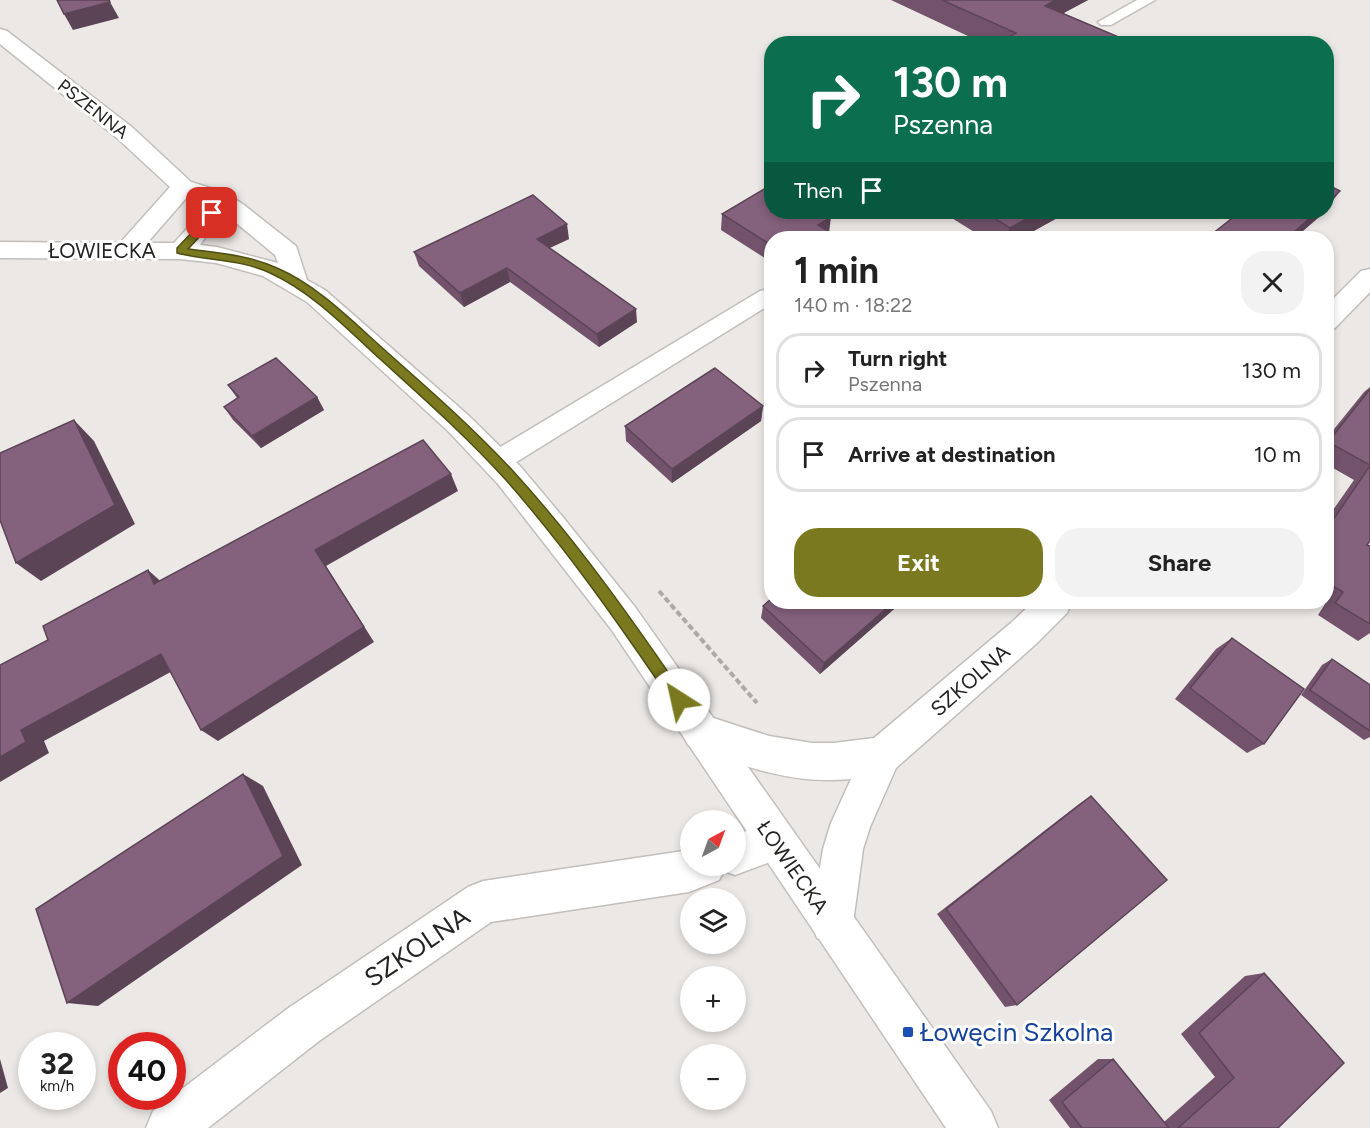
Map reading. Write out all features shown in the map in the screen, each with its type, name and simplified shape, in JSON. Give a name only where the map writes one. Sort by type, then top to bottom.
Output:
[{"type":"street","name":"PSZENNA","points":[[0,35],[124,133],[183,187],[216,197],[236,210],[287,252],[295,281]]},
{"type":"street","points":[[128,249],[183,187]]},
{"type":"street","points":[[180,251],[202,229],[212,213],[216,197]]},
{"type":"street","name":"ŁOWIECKA","points":[[0,250],[180,251],[246,261],[295,281],[335,312],[458,423],[496,462],[598,584],[974,1128]]},
{"type":"street","points":[[1334,314],[1370,277]]},
{"type":"street","name":"SZKOLNA","points":[[832,923],[843,849],[851,823],[883,755],[1024,633],[1048,609]]},
{"type":"street","name":"SZKOLNA","points":[[701,732],[757,753],[810,764],[854,762],[883,755]]},
{"type":"street","points":[[746,851],[775,840]]},
{"type":"street","name":"SZKOLNA","points":[[170,1128],[303,1025],[483,902],[680,872]]},
{"type":"lane","points":[[1106,22],[1148,0]]},
{"type":"lane","points":[[496,462],[764,298]]},
{"type":"building","points":[[57,0],[109,0],[110,2],[64,14]]},
{"type":"building","points":[[942,0],[1056,0],[1045,6],[1116,36],[1010,36],[1016,33]]},
{"type":"building","points":[[1334,188],[1340,191],[1334,197]]},
{"type":"building","points":[[764,189],[764,219],[828,219],[818,225],[828,231],[764,231],[764,241],[722,214]]},
{"type":"building","points":[[533,195],[567,224],[537,239],[636,309],[597,334],[507,268],[460,293],[414,252]]},
{"type":"building","points":[[995,219],[1026,219],[1010,228]]},
{"type":"building","points":[[1231,219],[1309,219],[1295,231],[1216,231]]},
{"type":"building","points":[[276,358],[317,397],[252,436],[224,407],[239,397],[228,385]]},
{"type":"building","points":[[715,368],[763,406],[672,469],[625,426]]},
{"type":"building","points":[[1370,389],[1370,465],[1334,445],[1334,434]]},
{"type":"building","points":[[74,420],[115,505],[16,563],[0,520],[0,453]]},
{"type":"building","points":[[423,440],[451,474],[315,550],[364,627],[201,730],[161,654],[21,730],[26,742],[0,757],[0,665],[48,640],[43,626],[148,570],[154,584]]},
{"type":"building","points":[[1370,466],[1370,541],[1367,545],[1370,546],[1370,624],[1335,603],[1343,592],[1334,587],[1334,518]]},
{"type":"building","points":[[766,609],[886,609],[824,663]]},
{"type":"building","points":[[1232,638],[1304,689],[1264,744],[1190,688]]},
{"type":"building","points":[[1332,659],[1370,685],[1370,731],[1310,690]]},
{"type":"building","points":[[243,774],[283,856],[67,1003],[36,909]]},
{"type":"building","points":[[1091,796],[1167,880],[1017,1005],[946,909]]},
{"type":"building","points":[[1264,973],[1344,1063],[1278,1128],[1178,1128],[1234,1078],[1199,1033]]},
{"type":"building","points":[[1113,1059],[1169,1128],[1082,1128],[1062,1102]]},
{"type":"place","name":"Łowęcin Szkolna","points":[[908,1032]]},
{"type":"route","points":[[212,213],[202,229],[180,251],[217,255],[246,261],[272,270],[295,281],[335,312],[458,423],[508,475],[598,584],[679,700]]}]
